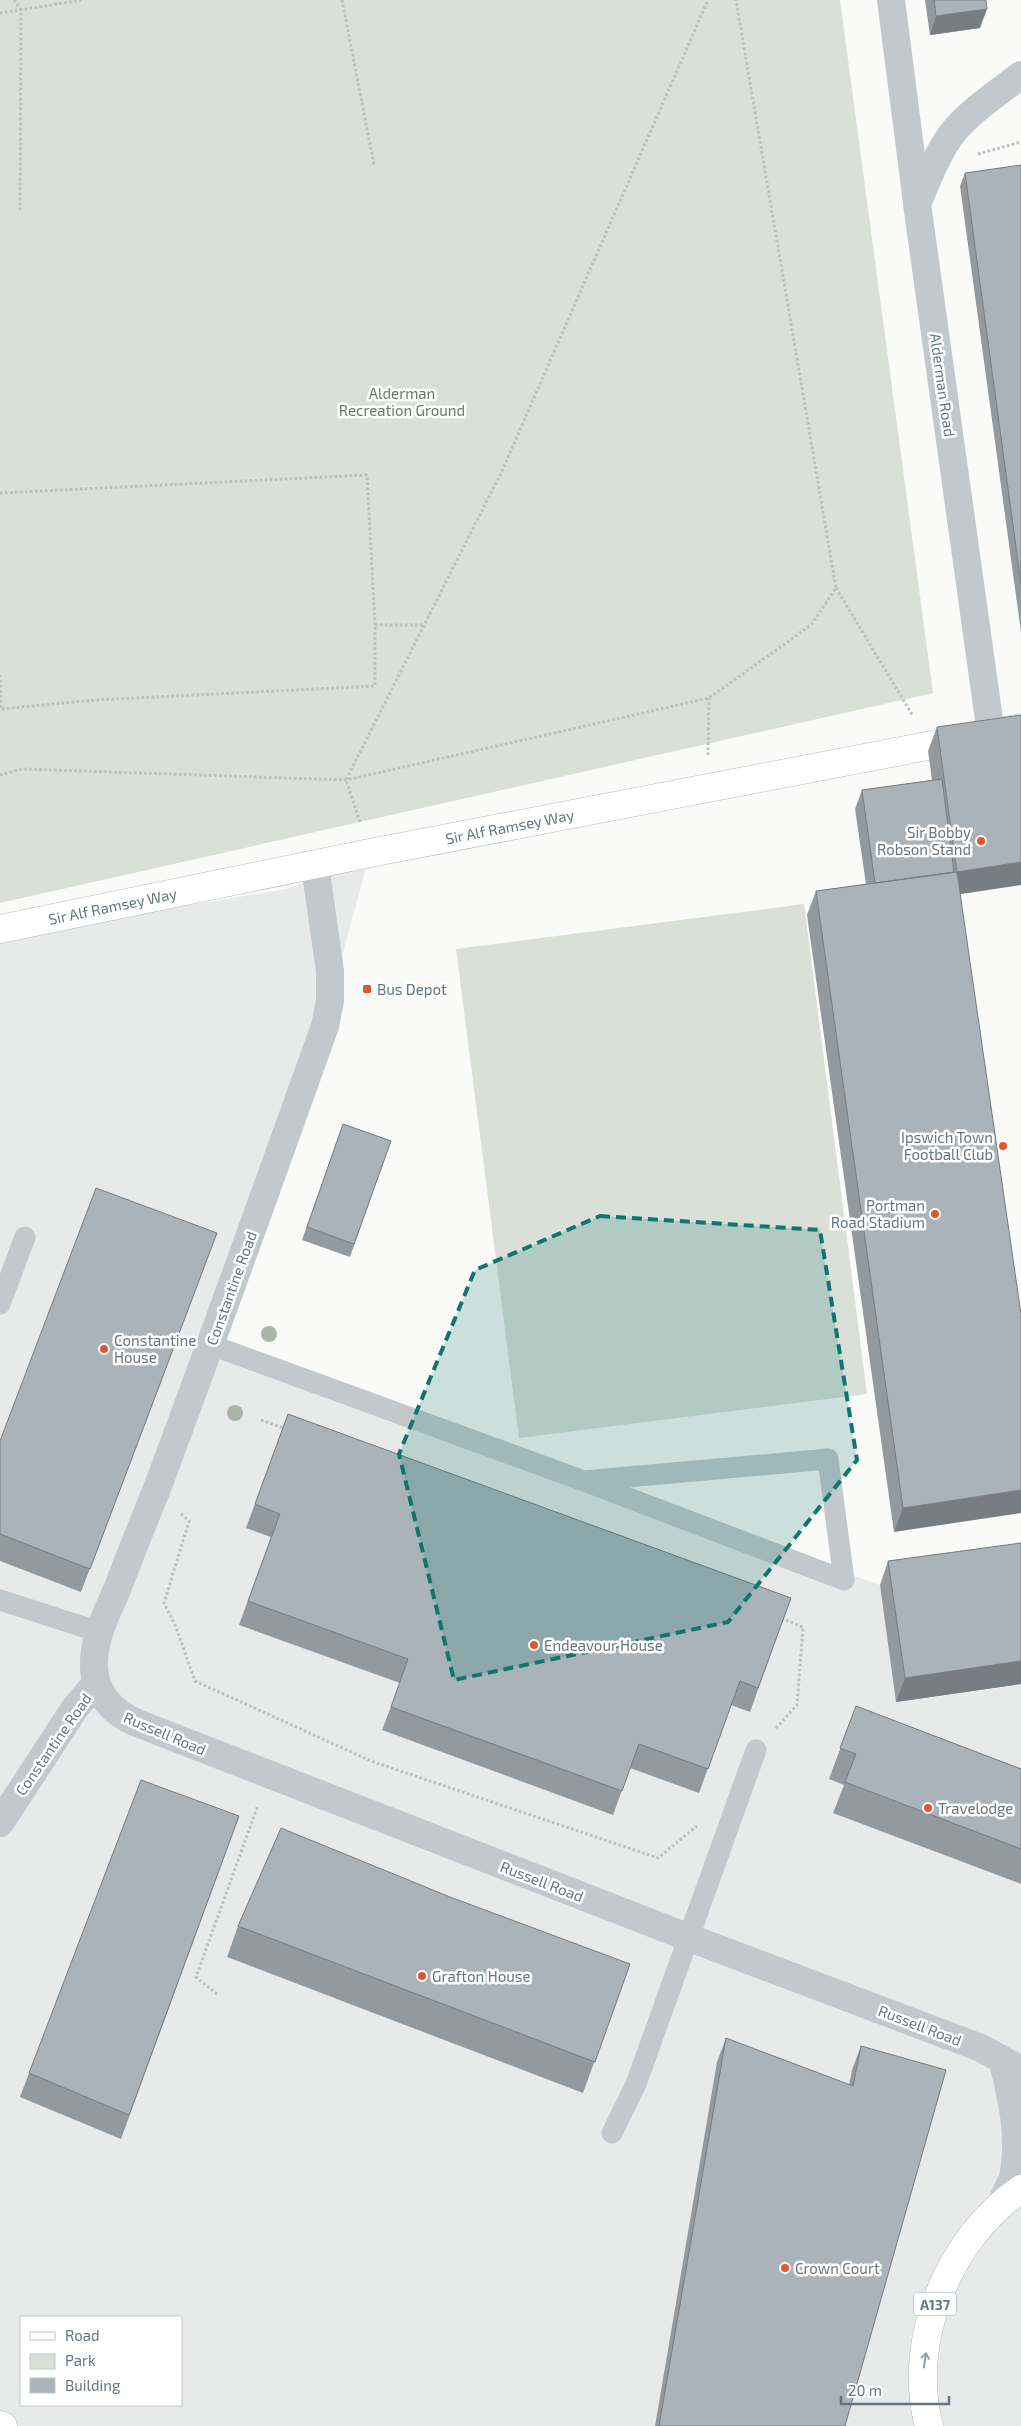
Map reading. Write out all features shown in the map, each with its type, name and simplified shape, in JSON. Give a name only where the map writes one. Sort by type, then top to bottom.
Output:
[{"type":"street","name":"Alderman Road","points":[[891,0],[917,204],[992,734]]},
{"type":"street","points":[[917,204],[934,165],[952,134],[987,101],[1021,75]]},
{"type":"street","name":"Sir Alf Ramsey Way","points":[[0,929],[315,866],[370,853],[1021,728]]},
{"type":"street","name":"Constantine Road","points":[[0,1823],[75,1708],[96,1683],[94,1665],[99,1632],[155,1494],[211,1345],[321,1036],[330,1001],[330,971],[315,866]]},
{"type":"street","name":"Russell Road","points":[[96,1683],[104,1698],[120,1716],[690,1938],[981,2048],[1011,2066],[1016,2119],[1016,2151],[1011,2196]]},
{"type":"street","name":"A137","points":[[929,2426],[925,2412],[924,2368],[932,2310],[953,2263],[973,2232],[1011,2196]]},
{"type":"lane","points":[[0,1304],[25,1237]]},
{"type":"lane","points":[[211,1345],[584,1481],[844,1580],[828,1459],[584,1481]]},
{"type":"lane","points":[[0,1600],[99,1632]]},
{"type":"lane","points":[[612,2133],[636,2084],[756,1750]]},
{"type":"path","points":[[14,0],[21,10],[20,212]]},
{"type":"path","points":[[0,13],[83,0]]},
{"type":"path","points":[[342,0],[374,164]]},
{"type":"path","points":[[370,853],[346,780],[502,470],[708,0]]},
{"type":"path","points":[[736,0],[836,588],[931,745]]},
{"type":"path","points":[[0,494],[366,475],[375,625],[375,686],[96,700],[1,709],[0,675]]},
{"type":"path","points":[[0,775],[22,769],[346,780],[709,698],[810,625],[836,588]]},
{"type":"path","points":[[375,625],[424,625]]},
{"type":"path","points":[[708,788],[709,698]]},
{"type":"path","points":[[261,1420],[288,1430]]},
{"type":"path","points":[[155,1494],[189,1521],[164,1603],[176,1627],[195,1681],[371,1761],[658,1858],[702,1822]]},
{"type":"path","points":[[756,1750],[796,1705],[803,1627],[775,1616]]},
{"type":"path","points":[[217,1994],[196,1977],[268,1775]]},
{"type":"highlighted area","points":[[600,1216],[820,1230],[857,1460],[728,1622],[454,1680],[399,1454],[475,1270]]},
{"type":"shaded area","points":[[370,853],[330,1001],[211,1345],[880,1585],[897,1702],[1021,1685],[1021,2426],[0,2426],[0,937],[291,888]]},
{"type":"green space","name":"Alderman Recreation Ground","points":[[0,0],[840,0],[933,693],[0,903]]},
{"type":"green space","points":[[804,904],[867,1394],[519,1438],[456,949]]},
{"type":"building","points":[[934,0],[986,0],[987,9],[936,16]]},
{"type":"building","points":[[1021,165],[1021,584],[965,173]]},
{"type":"building","name":"Sir Bobby Robson Stand","points":[[1021,715],[1021,862],[957,872],[937,727]]},
{"type":"building","points":[[942,779],[954,872],[875,883],[862,790]]},
{"type":"building","name":"Portman Road Stadium","points":[[957,872],[1021,1314],[1021,1490],[903,1508],[816,891]]},
{"type":"building","points":[[343,1124],[391,1141],[354,1244],[307,1227]]},
{"type":"building","name":"Constantine House","points":[[96,1188],[217,1233],[90,1569],[0,1534],[0,1441]]},
{"type":"building","name":"Endeavour House","points":[[288,1414],[791,1598],[758,1688],[740,1681],[708,1769],[639,1744],[622,1791],[391,1707],[408,1659],[248,1601],[280,1514],[255,1504]]},
{"type":"building","points":[[1021,1543],[1021,1661],[905,1678],[888,1561]]},
{"type":"building","points":[[856,1706],[1021,1769],[1021,1849],[845,1782],[856,1754],[840,1748]]},
{"type":"building","points":[[141,1780],[239,1816],[129,2115],[29,2073]]},
{"type":"building","name":"Grafton House","points":[[281,1828],[450,1897],[630,1964],[595,2062],[238,1926]]},
{"type":"building","name":"Crown Court","points":[[726,2038],[853,2086],[861,2046],[946,2070],[845,2426],[659,2426]]},
{"type":"place","name":"Sir Bobby Robson Stand","points":[[981,841]]},
{"type":"place","name":"Bus Depot","points":[[367,989]]},
{"type":"place","name":"Ipswich Town Football Club","points":[[1003,1146]]},
{"type":"place","name":"Portman Road Stadium","points":[[935,1214]]},
{"type":"place","name":"Constantine House","points":[[104,1349]]},
{"type":"place","name":"Endeavour House","points":[[534,1645]]},
{"type":"place","name":"Travelodge","points":[[928,1808]]},
{"type":"place","name":"Grafton House","points":[[422,1976]]},
{"type":"place","name":"Crown Court","points":[[785,2268]]}]
